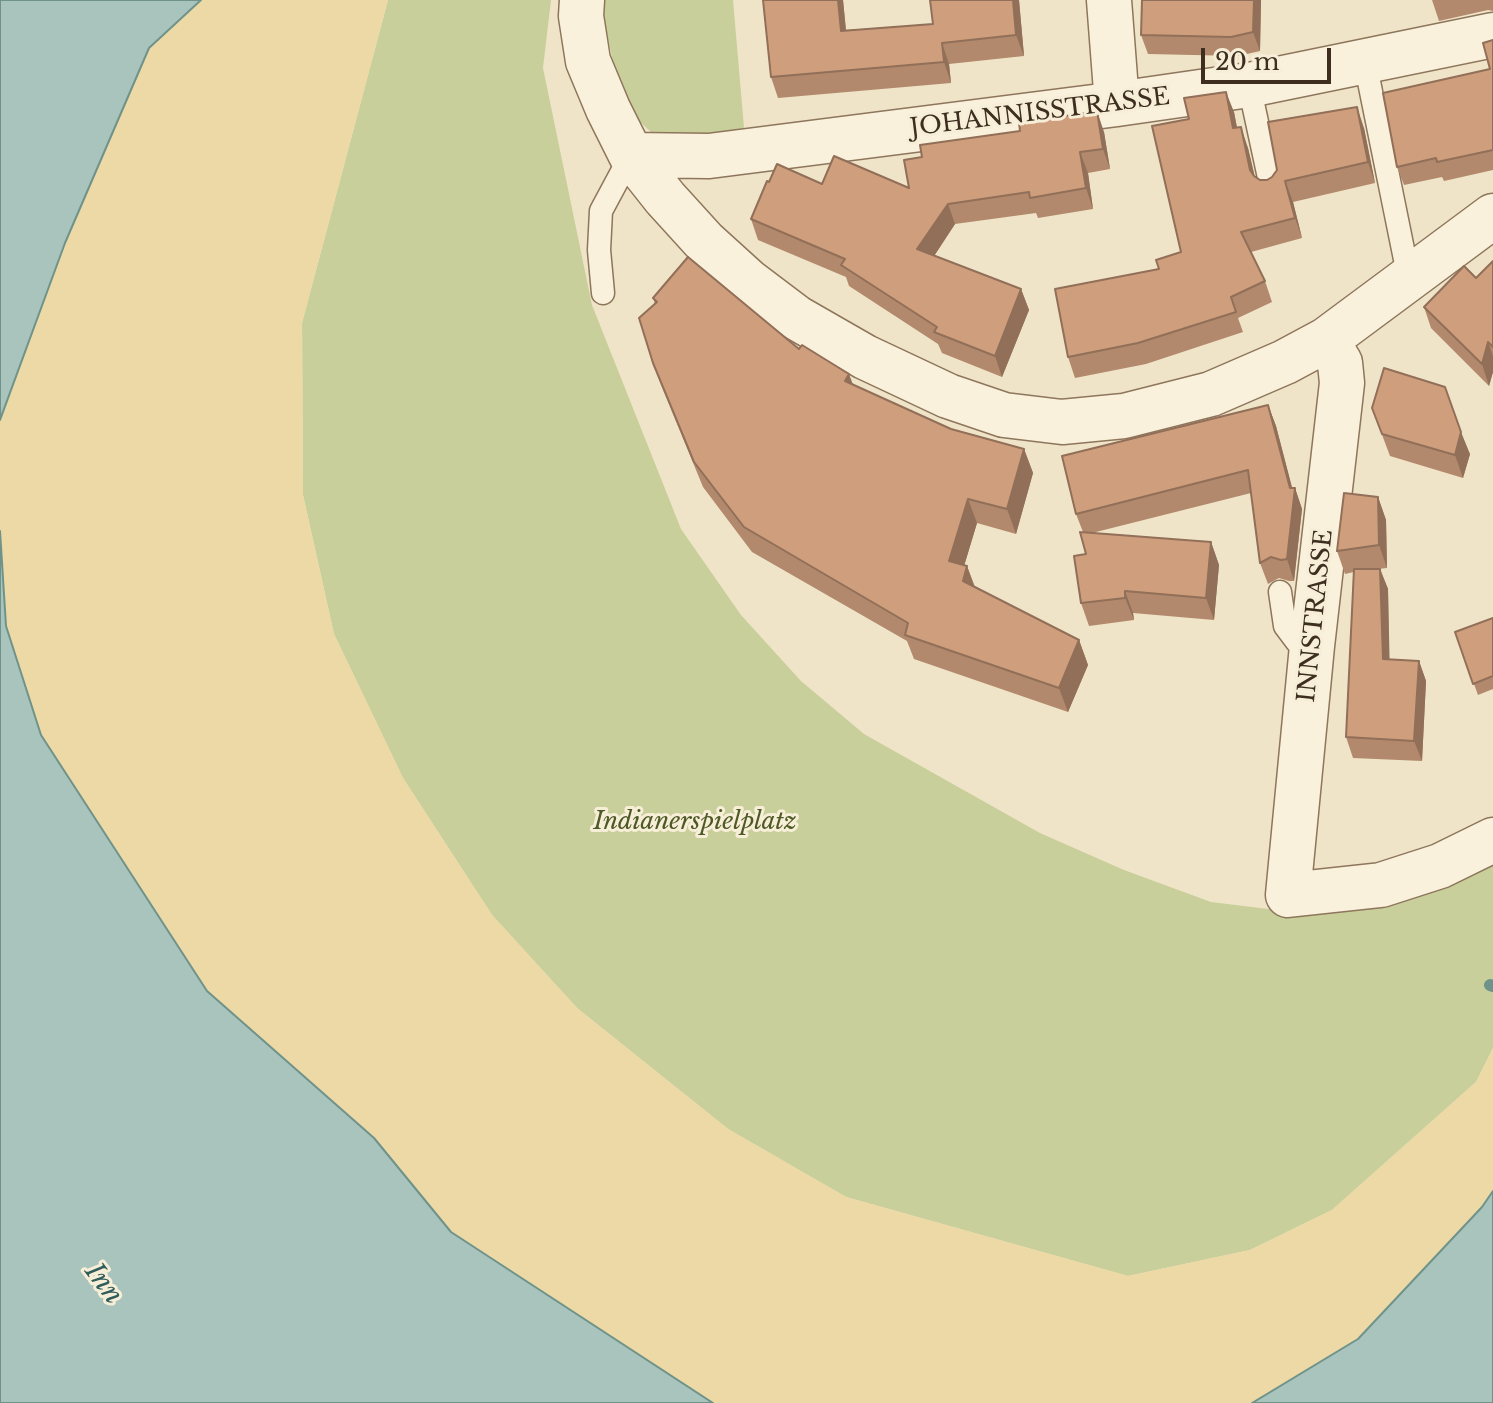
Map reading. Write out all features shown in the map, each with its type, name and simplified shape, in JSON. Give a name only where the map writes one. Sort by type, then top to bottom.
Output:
[{"type":"street","points":[[582,0],[581,16],[588,61],[631,155],[705,242],[748,281],[797,318],[865,357],[934,390],[1004,415],[1062,422],[1124,416],[1211,394],[1285,362],[1326,340],[1493,216]]},
{"type":"street","points":[[1109,0],[1117,104]]},
{"type":"street","name":"JOHANNISSTRASSE","points":[[631,155],[709,156],[1117,104],[1249,85],[1493,35]]},
{"type":"street","name":"INNSTRASSE","points":[[1326,340],[1340,363],[1342,383],[1288,895],[1381,885],[1440,866],[1493,840]]},
{"type":"lane","points":[[1365,62],[1409,279]]},
{"type":"lane","points":[[1249,85],[1271,187]]},
{"type":"lane","points":[[603,293],[599,250],[601,211],[631,155]]},
{"type":"lane","points":[[1280,592],[1285,626],[1297,642],[1312,646]]},
{"type":"green space","name":"Indianerspielplatz","points":[[388,0],[551,0],[543,68],[592,305],[681,529],[741,615],[801,681],[864,734],[1040,833],[1124,870],[1211,902],[1293,912],[1493,860],[1493,1048],[1476,1082],[1332,1210],[1250,1250],[1128,1276],[846,1197],[728,1129],[577,1008],[492,915],[403,778],[334,634],[303,495],[302,323]]},
{"type":"green space","points":[[600,0],[733,0],[745,139],[666,139],[640,122],[626,103],[615,71]]},
{"type":"sand","points":[[201,0],[388,0],[302,323],[303,495],[334,634],[403,778],[492,915],[577,1008],[728,1129],[846,1197],[1128,1276],[1250,1250],[1332,1210],[1476,1082],[1493,1048],[1493,1191],[1482,1207],[1358,1339],[1252,1403],[713,1403],[451,1232],[374,1138],[207,991],[41,735],[6,626],[0,531],[0,420],[65,243],[149,48]]},
{"type":"water","points":[[0,0],[201,0],[149,48],[65,243],[0,420]]},
{"type":"water","name":"Inn","points":[[0,531],[6,626],[41,735],[207,991],[374,1138],[451,1232],[713,1403],[0,1403]]},
{"type":"water","points":[[1493,1191],[1493,1403],[1252,1403],[1358,1339],[1482,1207]]},
{"type":"building","points":[[763,0],[838,0],[841,31],[933,24],[930,0],[1013,0],[1016,35],[942,43],[944,62],[771,77]]},
{"type":"building","points":[[1142,0],[1254,0],[1253,32],[1231,37],[1141,35]]},
{"type":"building","points":[[1493,40],[1493,150],[1397,167],[1383,93],[1490,69],[1483,43]]},
{"type":"building","points":[[1226,92],[1233,128],[1241,127],[1250,170],[1260,180],[1267,180],[1277,170],[1268,122],[1357,107],[1368,162],[1285,181],[1295,218],[1241,232],[1265,281],[1231,297],[1236,312],[1138,343],[1068,357],[1055,289],[1159,269],[1156,260],[1181,252],[1152,126],[1189,119],[1184,98]]},
{"type":"building","points":[[1097,111],[1103,149],[1080,152],[1086,188],[1030,198],[1029,192],[948,204],[917,249],[1021,289],[995,356],[934,332],[937,327],[841,265],[845,259],[751,219],[777,164],[822,184],[834,156],[909,188],[904,160],[922,157],[920,145],[1020,131],[1019,123]]},
{"type":"building","points":[[688,257],[799,349],[802,345],[849,374],[845,381],[951,429],[1024,449],[1007,509],[968,499],[949,561],[967,566],[963,581],[1079,640],[1059,688],[905,635],[908,623],[744,527],[694,462],[653,363],[639,318],[657,302],[653,298]]},
{"type":"building","points":[[1493,261],[1493,347],[1488,342],[1482,364],[1424,307],[1464,266],[1476,278]]},
{"type":"building","points":[[1384,368],[1445,387],[1461,432],[1455,455],[1382,434],[1372,408]]},
{"type":"building","points":[[1268,405],[1290,488],[1295,488],[1287,559],[1271,557],[1260,563],[1248,470],[1076,514],[1062,456]]},
{"type":"building","points":[[1344,493],[1378,497],[1379,545],[1337,551]]},
{"type":"building","points":[[1080,532],[1211,542],[1206,598],[1125,591],[1125,598],[1081,603],[1074,556],[1086,554]]},
{"type":"building","points":[[1354,569],[1380,569],[1383,659],[1419,661],[1414,741],[1346,737]]},
{"type":"building","points":[[1493,618],[1493,676],[1473,684],[1455,632]]}]
